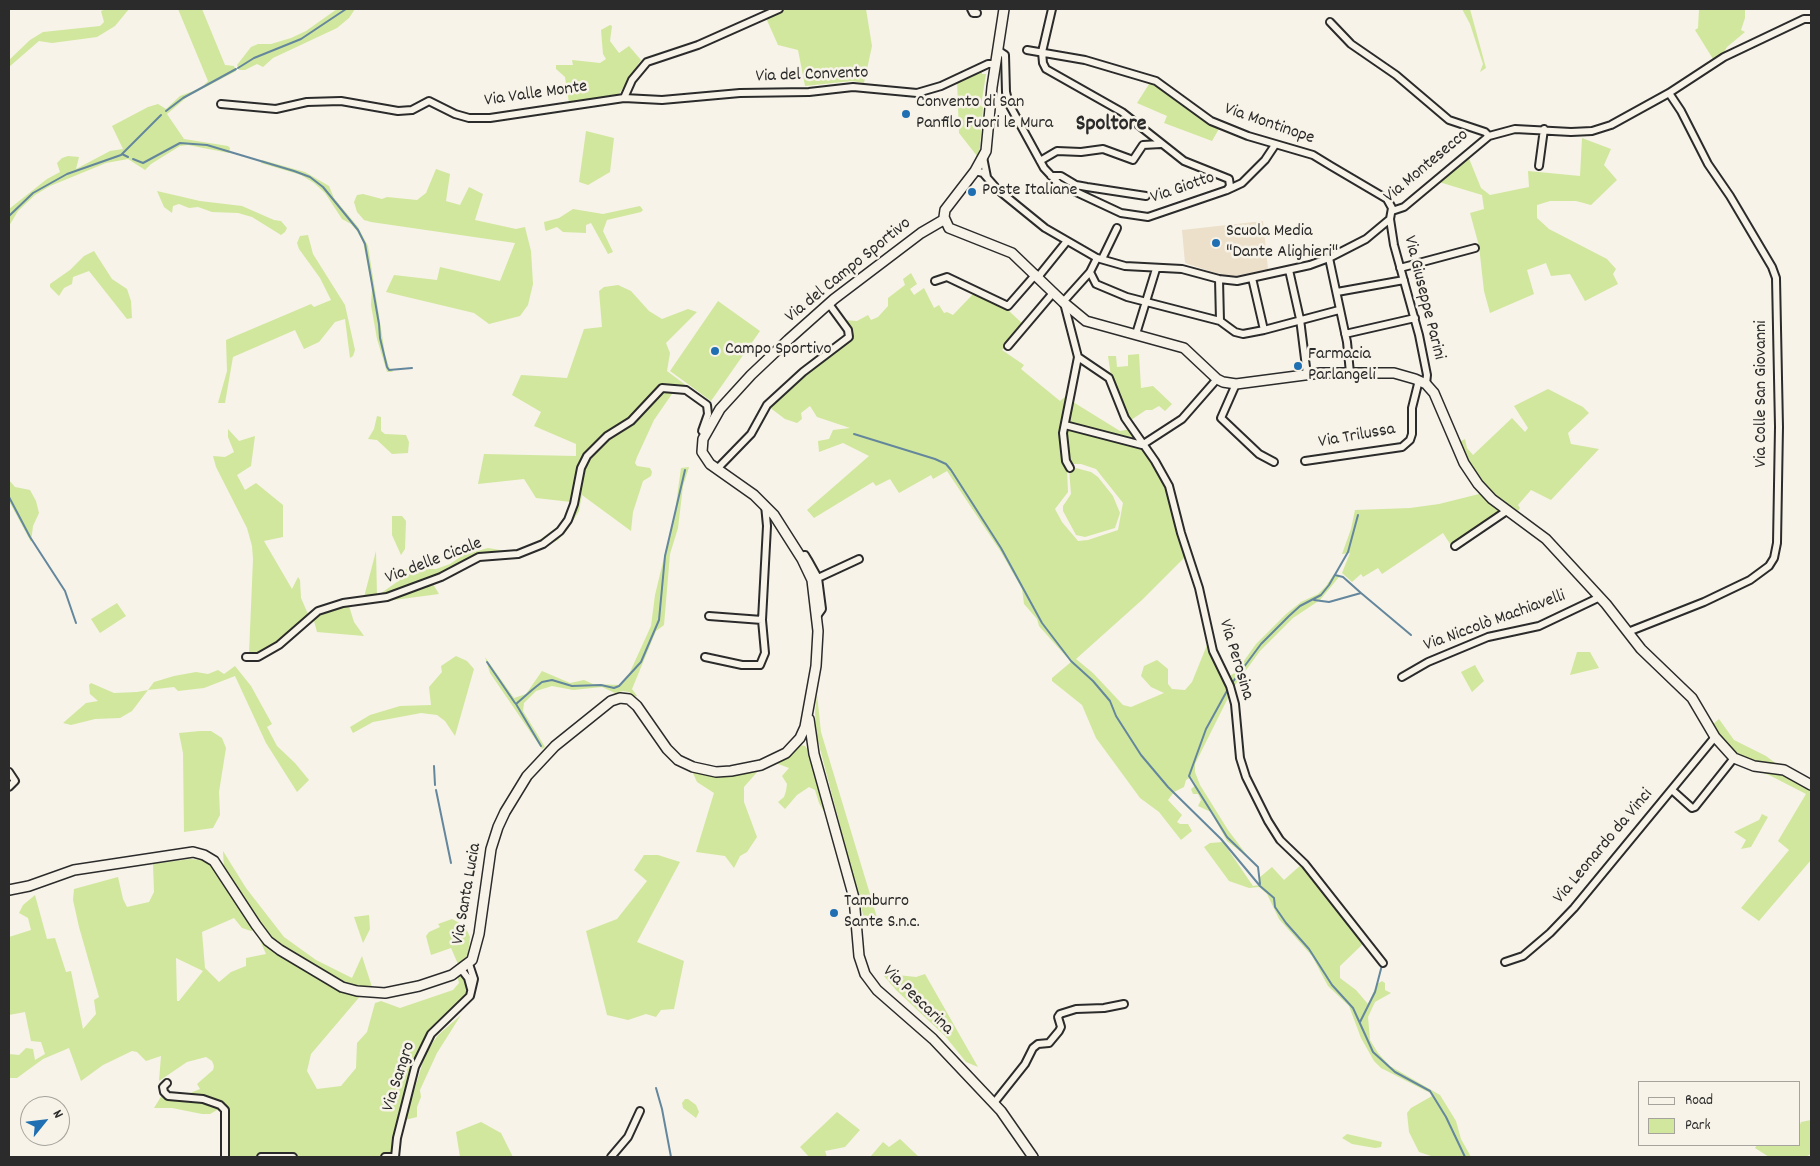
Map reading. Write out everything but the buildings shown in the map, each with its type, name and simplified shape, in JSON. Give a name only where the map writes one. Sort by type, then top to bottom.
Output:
[{"type":"street","points":[[624,98],[632,80],[647,62],[698,45],[779,9]]},
{"type":"street","points":[[987,177],[983,157],[1004,9]]},
{"type":"street","points":[[1052,9],[1042,52],[1043,63],[1051,74],[1113,106],[1140,125],[1160,144],[1184,160],[1239,184]]},
{"type":"street","name":"Via Montesecco","points":[[975,171],[987,177],[997,189],[1026,213],[1067,241],[1100,259],[1124,266],[1182,269],[1219,279],[1237,281],[1289,270],[1328,258],[1366,239],[1390,219],[1392,211],[1404,207],[1489,136],[1515,129],[1571,132],[1592,131],[1611,125],[1668,93],[1724,57],[1804,19],[1811,19]]},
{"type":"street","points":[[1330,22],[1351,44],[1396,75],[1449,120],[1485,132],[1489,136]]},
{"type":"street","name":"Via Montinope","points":[[1027,50],[1085,60],[1142,76],[1162,84],[1211,121],[1275,145],[1313,155],[1387,199],[1392,211]]},
{"type":"street","name":"Via Giotto","points":[[999,51],[1005,55],[1006,92],[1009,104],[1040,161],[1051,176],[1060,184],[1120,213],[1140,217],[1158,215],[1227,190],[1239,184],[1265,160],[1275,145]]},
{"type":"street","name":"Via del Convento","points":[[624,98],[662,100],[740,92],[799,92],[853,88],[917,93],[941,86],[988,64],[995,64]]},
{"type":"street","name":"Via Colle San Giovanni","points":[[1628,632],[1681,612],[1750,580],[1769,566],[1778,543],[1779,427],[1776,278],[1772,267],[1730,196],[1708,164],[1681,111],[1668,93]]},
{"type":"street","name":"Via Valle Monte","points":[[222,104],[276,109],[300,103],[341,101],[398,111],[412,110],[429,100],[455,114],[469,118],[484,118],[624,98]]},
{"type":"street","points":[[1539,166],[1544,130]]},
{"type":"street","points":[[1040,161],[1057,151],[1104,149],[1130,160],[1136,156],[1143,145],[1160,144]]},
{"type":"street","points":[[983,157],[975,171],[948,205],[945,219],[950,229],[1006,250],[1037,276],[1063,302],[1092,324],[1184,348],[1217,379],[1236,384],[1307,375],[1350,373],[1394,373],[1422,382],[1434,393],[1464,463],[1478,484],[1492,499],[1546,539],[1600,597],[1642,649],[1692,698],[1715,738],[1734,758],[1754,766],[1784,770],[1811,785]]},
{"type":"street","points":[[1051,176],[1062,176],[1076,184],[1087,187],[1146,196]]},
{"type":"street","points":[[1227,190],[1230,186],[1229,179]]},
{"type":"street","name":"Via del Campo Sportivo","points":[[702,445],[705,434],[720,410],[751,375],[829,304],[921,232],[945,219]]},
{"type":"street","name":"Via Giuseppe Parini","points":[[1390,219],[1390,228],[1415,318],[1427,374],[1422,382]]},
{"type":"street","points":[[1063,302],[1100,259],[1118,228]]},
{"type":"street","points":[[935,281],[947,277],[1008,306],[1067,241]]},
{"type":"street","points":[[1400,268],[1475,248]]},
{"type":"street","points":[[1328,258],[1337,292],[1350,373]]},
{"type":"street","points":[[1136,334],[1156,269]]},
{"type":"street","points":[[1289,270],[1300,319],[1307,375]]},
{"type":"street","points":[[1090,272],[1098,285],[1127,297],[1146,300],[1220,321],[1235,332],[1242,334],[1339,310]]},
{"type":"street","points":[[1252,278],[1264,330]]},
{"type":"street","points":[[1219,279],[1220,321]]},
{"type":"street","points":[[1337,292],[1404,280]]},
{"type":"street","points":[[1008,346],[1053,293]]},
{"type":"street","points":[[1063,302],[1078,357],[1065,425],[1066,461],[1070,468]]},
{"type":"street","points":[[717,469],[751,434],[767,405],[803,372],[849,337],[848,330],[829,304]]},
{"type":"street","points":[[1345,334],[1415,318]]},
{"type":"street","name":"Via Perosina","points":[[1078,357],[1108,378],[1125,418],[1142,446],[1155,461],[1169,486],[1181,533],[1200,588],[1213,651],[1230,686],[1235,704],[1240,758],[1246,777],[1268,821],[1280,840],[1305,864],[1383,963]]},
{"type":"street","points":[[1065,425],[1142,446],[1182,419],[1217,379]]},
{"type":"street","name":"Via Trilussa","points":[[1305,461],[1402,447],[1410,440],[1412,434],[1412,408],[1422,382]]},
{"type":"street","points":[[1236,384],[1221,418],[1259,454],[1274,462]]},
{"type":"street","name":"Via delle Cicale","points":[[246,657],[258,656],[273,649],[287,639],[311,615],[328,607],[387,597],[441,577],[479,557],[518,554],[543,544],[560,531],[568,520],[574,504],[581,468],[587,456],[607,436],[632,421],[662,388],[686,390],[707,405],[708,414],[702,431],[705,434]]},
{"type":"street","name":"Via Santa Lucia","points":[[9,890],[33,885],[74,870],[193,852],[214,861],[268,941],[342,987],[357,991],[385,993],[419,986],[465,966],[476,950],[491,849],[505,812],[527,776],[555,746],[611,701],[620,698],[629,699],[637,706],[672,755],[685,764],[716,772],[761,765],[786,753],[803,732],[808,714],[818,650],[817,616],[812,580],[780,524],[765,505],[705,458],[702,445]]},
{"type":"street","points":[[705,657],[742,664],[760,665],[765,653],[762,620],[766,526],[765,505]]},
{"type":"street","points":[[1455,546],[1508,510]]},
{"type":"street","name":"Via Santa Lucia","points":[[800,556],[805,555],[818,578],[822,609],[817,616]]},
{"type":"street","points":[[818,578],[859,560]]},
{"type":"street","name":"Via Niccolò Machiavelli","points":[[1402,677],[1428,662],[1488,637],[1539,626],[1600,597]]},
{"type":"street","points":[[709,616],[762,620]]},
{"type":"street","name":"Via Pescarina","points":[[808,714],[812,748]]},
{"type":"street","name":"Via Pescarina","points":[[803,732],[808,734],[854,898],[859,956],[865,974],[877,990],[940,1046],[994,1103],[1012,1124],[1033,1157]]},
{"type":"street","name":"Via Leonardo da Vinci","points":[[1505,962],[1523,956],[1550,934],[1594,886],[1715,738]]},
{"type":"street","points":[[794,745],[803,743],[812,748]]},
{"type":"street","points":[[1672,790],[1692,808],[1695,807],[1734,758]]},
{"type":"street","points":[[9,772],[15,781],[9,787]]},
{"type":"street","name":"Via Sangro","points":[[395,1157],[405,1104],[415,1067],[424,1044],[431,1034],[465,1003],[471,993],[474,979],[465,966]]},
{"type":"street","points":[[994,1103],[1025,1064],[1033,1048],[1038,1044],[1049,1043],[1059,1031],[1061,1027],[1058,1016],[1060,1014],[1076,1008],[1104,1008],[1124,1004]]},
{"type":"street","points":[[167,1083],[163,1087],[164,1092],[168,1096],[203,1099],[220,1105],[224,1110],[225,1157]]},
{"type":"street","points":[[611,1157],[628,1137],[640,1111]]},
{"type":"street","points":[[261,1157],[293,1157]]},
{"type":"street","points":[[385,1157],[395,1157]]},
{"type":"shaded area","points":[[1263,221],[1268,269],[1235,276],[1215,273],[1185,263],[1182,230]]},
{"type":"green space","points":[[106,9],[129,9],[115,26],[97,37],[52,43],[39,41],[9,67],[9,60],[30,40],[43,32],[100,26],[104,22],[101,11]]},
{"type":"green space","points":[[178,9],[202,9],[225,65],[234,66],[236,71],[187,97],[167,114],[184,139],[228,146],[230,148],[229,153],[188,145],[180,146],[151,164],[145,170],[128,159],[106,163],[50,186],[35,195],[18,211],[9,226],[9,209],[47,179],[60,172],[57,163],[62,158],[68,156],[79,157],[76,169],[110,151],[123,149],[112,126],[148,107],[158,104],[166,109],[180,96],[201,88],[208,81]]},
{"type":"green space","points":[[337,9],[355,9],[349,18],[337,28],[273,58],[263,67],[257,64],[245,70],[239,70],[237,65],[251,47],[291,38],[306,31]]},
{"type":"green space","points":[[762,9],[866,9],[872,46],[864,83],[852,81],[805,86],[798,50],[778,45]]},
{"type":"green space","points":[[1462,9],[1470,9],[1486,68],[1480,72],[1483,64],[1470,24]]},
{"type":"green space","points":[[1699,9],[1745,9],[1745,18],[1741,30],[1745,32],[1727,47],[1723,54],[1713,59],[1695,30],[1698,28]]},
{"type":"green space","points":[[610,25],[612,26],[610,41],[619,53],[629,46],[641,60],[617,97],[569,103],[565,77],[556,69],[556,65],[573,65],[572,60],[600,63],[606,59],[603,54],[601,30]]},
{"type":"green space","points":[[982,69],[982,74],[986,74],[981,106],[983,107],[980,148],[977,156],[959,133],[957,81]]},
{"type":"green space","points":[[1151,81],[1162,86],[1220,127],[1212,141],[1164,123],[1167,116],[1137,103]]},
{"type":"green space","points":[[586,131],[614,138],[610,172],[588,185],[579,182]]},
{"type":"green space","points":[[1582,138],[1611,149],[1604,165],[1617,180],[1591,205],[1576,201],[1550,201],[1537,205],[1537,218],[1549,229],[1607,259],[1616,269],[1613,274],[1618,284],[1585,301],[1570,274],[1551,276],[1546,263],[1527,270],[1534,294],[1490,313],[1484,291],[1479,246],[1470,213],[1484,209],[1482,195],[1439,182],[1468,156],[1481,188],[1490,195],[1529,187],[1528,171],[1580,176]]},
{"type":"green space","points":[[262,160],[305,172],[329,186],[334,198],[358,227],[368,246],[385,354],[389,367],[393,372],[387,372],[377,339],[371,305],[372,287],[363,242],[357,231],[351,224],[342,219],[325,193],[314,183],[301,175],[261,163]]},
{"type":"green space","points":[[436,169],[450,174],[446,201],[460,205],[469,187],[483,194],[475,220],[516,229],[525,227],[531,251],[533,284],[528,305],[520,316],[489,324],[474,313],[386,292],[394,275],[437,280],[440,267],[500,281],[515,243],[371,222],[364,220],[357,212],[354,202],[357,195],[363,194],[382,199],[387,197],[417,200],[426,193]]},
{"type":"green space","points":[[157,191],[200,201],[242,206],[274,220],[281,221],[287,228],[281,235],[252,217],[238,213],[212,212],[198,207],[189,208],[179,204],[173,206],[172,213],[164,207]]},
{"type":"green space","points":[[640,206],[643,210],[641,212],[607,220],[603,231],[613,252],[608,254],[591,223],[586,225],[586,233],[563,232],[557,227],[546,231],[545,229],[544,222],[559,218],[573,209],[603,214]]},
{"type":"green space","points":[[308,235],[313,254],[345,305],[355,350],[353,356],[350,358],[345,319],[335,322],[319,342],[304,349],[295,330],[233,357],[225,403],[218,403],[227,371],[226,340],[311,304],[314,307],[331,300],[320,278],[299,249],[297,243],[300,236]]},
{"type":"green space","points":[[94,251],[112,279],[127,289],[131,301],[132,318],[127,319],[89,271],[73,277],[72,284],[64,288],[59,296],[50,287],[50,284],[70,270],[84,256]]},
{"type":"green space","points":[[911,273],[917,284],[910,289],[914,295],[924,288],[934,308],[939,305],[944,313],[947,312],[953,315],[975,292],[1009,311],[1024,325],[1002,350],[1024,365],[1021,369],[1060,401],[1065,397],[1120,431],[1131,429],[1113,390],[1108,356],[1116,356],[1117,367],[1128,366],[1128,355],[1139,354],[1141,388],[1153,386],[1172,404],[1165,411],[1159,406],[1152,410],[1146,410],[1131,420],[1177,509],[1190,552],[1143,599],[1076,659],[1093,673],[1123,705],[1131,707],[1164,693],[1151,687],[1141,676],[1144,666],[1157,660],[1168,669],[1168,684],[1172,689],[1185,690],[1192,682],[1207,645],[1214,639],[1228,677],[1236,672],[1256,644],[1286,614],[1301,602],[1318,594],[1334,574],[1339,577],[1320,600],[1293,618],[1260,651],[1233,688],[1195,764],[1195,772],[1200,785],[1228,830],[1249,858],[1227,841],[1211,812],[1198,806],[1201,800],[1198,794],[1193,794],[1191,789],[1196,785],[1191,777],[1186,780],[1184,787],[1174,792],[1168,800],[1182,815],[1177,822],[1188,824],[1192,831],[1181,840],[1159,812],[1140,798],[1096,738],[1082,705],[1052,681],[1052,678],[1071,662],[1039,626],[1037,619],[1024,604],[1022,589],[1001,552],[947,471],[933,479],[931,475],[899,493],[890,479],[876,486],[873,482],[814,518],[807,510],[869,456],[843,443],[819,452],[818,441],[829,439],[833,430],[850,428],[817,417],[810,406],[801,413],[802,419],[797,423],[785,419],[769,407],[805,372],[853,334],[844,320],[857,321],[868,315],[871,320],[878,317],[888,306],[888,298],[905,285],[903,279]],"holes":[[[1071,464],[1081,464],[1096,469],[1123,503],[1118,530],[1088,540],[1078,541],[1062,522],[1055,509],[1068,492],[1067,469],[1069,469],[1071,494],[1063,506],[1063,511],[1076,535],[1085,537],[1115,528],[1120,513],[1113,496],[1098,477],[1091,472],[1072,467]]]},
{"type":"green space","points":[[618,285],[631,291],[649,311],[662,319],[688,309],[697,312],[666,343],[670,353],[667,371],[691,389],[689,393],[674,391],[654,420],[637,457],[635,463],[637,466],[650,468],[652,472],[651,476],[643,481],[633,512],[631,531],[582,495],[579,511],[568,529],[558,540],[518,556],[488,556],[433,584],[439,594],[349,606],[354,622],[364,636],[317,632],[314,621],[319,608],[342,599],[364,597],[376,551],[377,596],[404,577],[405,569],[436,569],[450,564],[463,555],[488,548],[506,551],[526,550],[565,521],[571,502],[536,498],[524,479],[478,484],[484,454],[576,456],[576,444],[534,426],[541,412],[512,395],[521,375],[567,378],[584,329],[602,327],[599,291],[604,287]]},
{"type":"green space","name":"Campo Sportivo","points":[[718,301],[760,331],[711,401],[670,371]]},
{"type":"green space","points":[[1548,389],[1583,407],[1589,413],[1568,433],[1571,444],[1599,449],[1551,500],[1531,490],[1518,505],[1520,508],[1518,511],[1485,487],[1465,458],[1459,442],[1465,439],[1467,448],[1473,455],[1512,418],[1525,432],[1528,428],[1514,406]]},
{"type":"green space","points":[[377,416],[381,417],[381,431],[385,434],[406,435],[409,442],[408,453],[392,454],[377,440],[368,439],[374,429]]},
{"type":"green space","points":[[228,429],[239,441],[255,436],[251,466],[237,475],[245,490],[256,483],[283,505],[283,537],[264,541],[292,589],[298,577],[300,580],[301,598],[308,614],[284,637],[258,653],[249,654],[252,546],[247,528],[216,467],[213,456],[225,457],[234,452],[228,437]]},
{"type":"green space","points":[[689,467],[683,486],[678,528],[670,554],[664,625],[656,631],[632,689],[637,696],[634,697],[629,692],[623,691],[615,693],[602,687],[573,690],[552,686],[536,691],[524,703],[523,711],[545,747],[542,749],[490,673],[485,657],[514,698],[526,694],[542,671],[570,683],[584,680],[593,684],[620,685],[630,672],[651,626],[655,595],[675,512],[681,468]]},
{"type":"green space","points":[[9,480],[15,487],[30,490],[36,501],[39,513],[33,526],[31,542],[9,501]]},
{"type":"green space","points":[[1483,493],[1506,510],[1452,547],[1443,533],[1382,574],[1378,568],[1363,577],[1361,574],[1352,582],[1342,573],[1350,553],[1342,554],[1351,529],[1355,510],[1410,508],[1439,504]]},
{"type":"green space","points":[[392,516],[402,516],[406,521],[405,549],[401,555],[392,535]]},
{"type":"green space","points":[[117,603],[126,616],[100,633],[91,619]]},
{"type":"green space","points":[[1577,652],[1590,652],[1599,668],[1570,675]]},
{"type":"green space","points":[[456,656],[467,661],[474,669],[455,736],[445,721],[437,715],[421,713],[373,722],[353,733],[350,727],[370,715],[400,706],[431,705],[429,687],[442,672],[441,666]]},
{"type":"green space","points":[[1475,665],[1484,681],[1472,692],[1461,672]]},
{"type":"green space","points":[[235,666],[251,686],[272,724],[267,727],[277,746],[309,780],[297,792],[266,743],[235,676],[204,688],[178,691],[174,687],[148,690],[154,682],[174,676],[196,672],[208,674],[218,670],[224,674]]},
{"type":"green space","points":[[91,683],[114,693],[148,690],[132,711],[120,718],[95,719],[71,725],[63,723],[86,703],[98,701],[90,694],[89,685]]},
{"type":"green space","points":[[817,694],[821,732],[879,924],[874,925],[864,918],[817,737],[815,713]]},
{"type":"green space","points":[[1719,719],[1734,740],[1766,756],[1811,790],[1811,860],[1759,921],[1741,908],[1789,850],[1778,841],[1806,794],[1771,776],[1737,762],[1712,725]]},
{"type":"green space","points":[[211,731],[222,738],[226,748],[219,792],[220,815],[213,828],[184,832],[183,753],[179,733]]},
{"type":"green space","points":[[801,745],[805,746],[808,750],[814,765],[830,822],[819,803],[815,790],[809,787],[797,795],[785,809],[778,802],[784,797],[786,791],[787,784],[782,776],[789,768],[773,762],[758,771],[744,787],[744,802],[757,837],[747,852],[740,856],[734,868],[725,856],[696,852],[714,793],[697,782],[691,769],[752,770]]},
{"type":"green space","points":[[1762,814],[1768,817],[1751,847],[1741,849],[1746,840],[1734,832],[1759,820]]},
{"type":"green space","points":[[1223,842],[1253,886],[1259,885],[1260,877],[1272,867],[1284,880],[1302,864],[1365,942],[1340,966],[1340,978],[1356,990],[1368,1004],[1377,984],[1382,981],[1385,983],[1385,990],[1391,993],[1375,1002],[1368,1017],[1370,1040],[1378,1053],[1390,1066],[1440,1095],[1456,1121],[1461,1139],[1471,1157],[1434,1157],[1419,1152],[1409,1132],[1407,1113],[1411,1108],[1432,1096],[1430,1093],[1381,1068],[1374,1061],[1361,1038],[1349,1006],[1328,986],[1312,956],[1279,919],[1267,894],[1259,887],[1249,888],[1229,881],[1204,847],[1210,843]]},
{"type":"green space","points":[[223,851],[246,888],[284,937],[316,960],[352,978],[362,956],[373,990],[349,987],[270,938],[224,869]]},
{"type":"green space","points":[[644,855],[658,855],[680,862],[637,942],[684,961],[674,1009],[661,1010],[656,1017],[646,1014],[628,1020],[607,1015],[586,931],[617,919],[647,881],[634,870]]},
{"type":"green space","points":[[190,859],[203,860],[215,866],[270,947],[362,994],[311,1054],[307,1071],[317,1089],[341,1086],[356,1068],[357,1043],[367,1032],[375,1003],[381,1001],[400,1008],[453,990],[459,983],[457,975],[462,977],[469,988],[467,995],[425,1037],[413,1064],[397,1123],[393,1154],[380,1157],[227,1157],[228,1115],[222,1103],[171,1095],[190,1093],[200,1089],[197,1084],[213,1070],[214,1066],[212,1061],[206,1057],[187,1062],[159,1081],[161,1056],[146,1061],[137,1052],[132,1051],[103,1065],[81,1081],[69,1048],[43,1059],[17,1078],[9,1078],[9,1054],[19,1055],[26,1048],[33,1049],[35,1060],[45,1054],[41,1042],[31,1041],[25,1012],[9,1015],[9,937],[31,930],[28,918],[19,913],[23,905],[35,895],[47,939],[55,938],[66,972],[71,971],[83,1029],[96,1014],[94,1000],[99,997],[79,927],[73,900],[74,889],[118,877],[123,899],[127,907],[149,902],[154,892],[153,864]],"holes":[[[234,918],[242,928],[251,931],[255,929],[266,954],[246,958],[246,966],[231,972],[219,982],[205,968],[202,932]],[[176,958],[203,971],[179,1001],[177,1001]]]},
{"type":"green space","points":[[369,915],[370,929],[363,943],[354,917]]},
{"type":"green space","points":[[452,919],[465,926],[470,937],[468,955],[458,964],[451,948],[431,955],[426,936],[429,932],[440,927],[438,924]]},
{"type":"green space","points":[[888,974],[916,977],[925,974],[978,1067],[966,1062],[945,1036],[896,990],[884,976]]},
{"type":"green space","points":[[461,1015],[437,1053],[420,1090],[421,1097],[417,1107],[417,1117],[405,1120],[426,1052],[438,1035]]},
{"type":"green space","points":[[162,1095],[171,1099],[206,1102],[218,1106],[224,1111],[219,1109],[210,1114],[202,1114],[172,1108],[154,1108]]},
{"type":"green space","points":[[685,1099],[696,1105],[699,1112],[696,1118],[683,1108],[682,1103]]},
{"type":"green space","points":[[837,1112],[860,1130],[845,1147],[825,1151],[827,1157],[809,1157],[800,1147]]},
{"type":"green space","points":[[1811,1120],[1811,1154],[1805,1157],[1769,1157],[1755,1148],[1756,1146],[1800,1146],[1801,1122]]},
{"type":"green space","points":[[481,1122],[501,1133],[513,1157],[460,1157],[456,1132]]},
{"type":"green space","points":[[1347,1134],[1382,1142],[1381,1147],[1375,1148],[1352,1144],[1342,1138]]},
{"type":"green space","points":[[900,1139],[919,1157],[870,1157],[883,1142],[889,1147]]},
{"type":"waterway","points":[[238,68],[254,58],[301,39],[346,9]]},
{"type":"waterway","points":[[166,111],[183,98],[236,69]]},
{"type":"waterway","points":[[9,216],[33,193],[67,174],[121,155],[161,115]]},
{"type":"waterway","points":[[133,159],[143,163],[180,143],[207,145],[310,177],[323,187],[358,230],[365,244],[380,338],[387,367],[389,370],[412,368]]},
{"type":"waterway","points":[[122,154],[128,157]]},
{"type":"waterway","points":[[854,434],[946,464],[1001,548],[1042,623],[1071,661],[1093,681],[1110,701],[1116,716],[1141,755],[1168,787],[1221,839],[1260,886],[1274,898],[1275,907],[1286,923],[1309,949],[1332,985],[1353,1008],[1373,1052],[1395,1072],[1430,1091],[1446,1117],[1465,1157]]},
{"type":"waterway","points":[[541,746],[516,704],[532,690],[542,682],[552,680],[572,686],[601,685],[614,688],[619,686],[641,662],[659,620],[665,556],[685,470]]},
{"type":"waterway","points":[[9,497],[30,537],[65,591],[76,623]]},
{"type":"waterway","points":[[1232,683],[1261,644],[1300,606],[1321,595],[1329,585],[1348,552],[1358,515]]},
{"type":"waterway","points":[[1335,575],[1343,577],[1361,593]]},
{"type":"waterway","points":[[1314,600],[1329,602],[1361,593],[1411,635]]},
{"type":"waterway","points":[[487,662],[515,703]]},
{"type":"waterway","points":[[1228,689],[1206,729],[1189,776],[1227,837],[1258,867],[1260,884]]},
{"type":"waterway","points":[[434,766],[435,785]]},
{"type":"waterway","points":[[436,790],[451,863]]},
{"type":"waterway","points":[[1360,1022],[1375,992],[1382,965]]},
{"type":"waterway","points":[[656,1088],[671,1157]]},
{"type":"place","name":"Convento di San Panfilo Fuori le Mura","points":[[906,114]]},
{"type":"place","name":"Poste Italiane","points":[[972,192]]},
{"type":"place","name":"Scuola Media \"Dante Alighieri\"","points":[[1216,243]]},
{"type":"place","name":"Campo Sportivo","points":[[715,351]]},
{"type":"place","name":"Farmacia Parlangeli","points":[[1298,366]]},
{"type":"place","name":"Tamburro Sante S.n.c.","points":[[834,913]]},
{"type":"district","name":"Spoltore","points":[[1111,126]]}]
